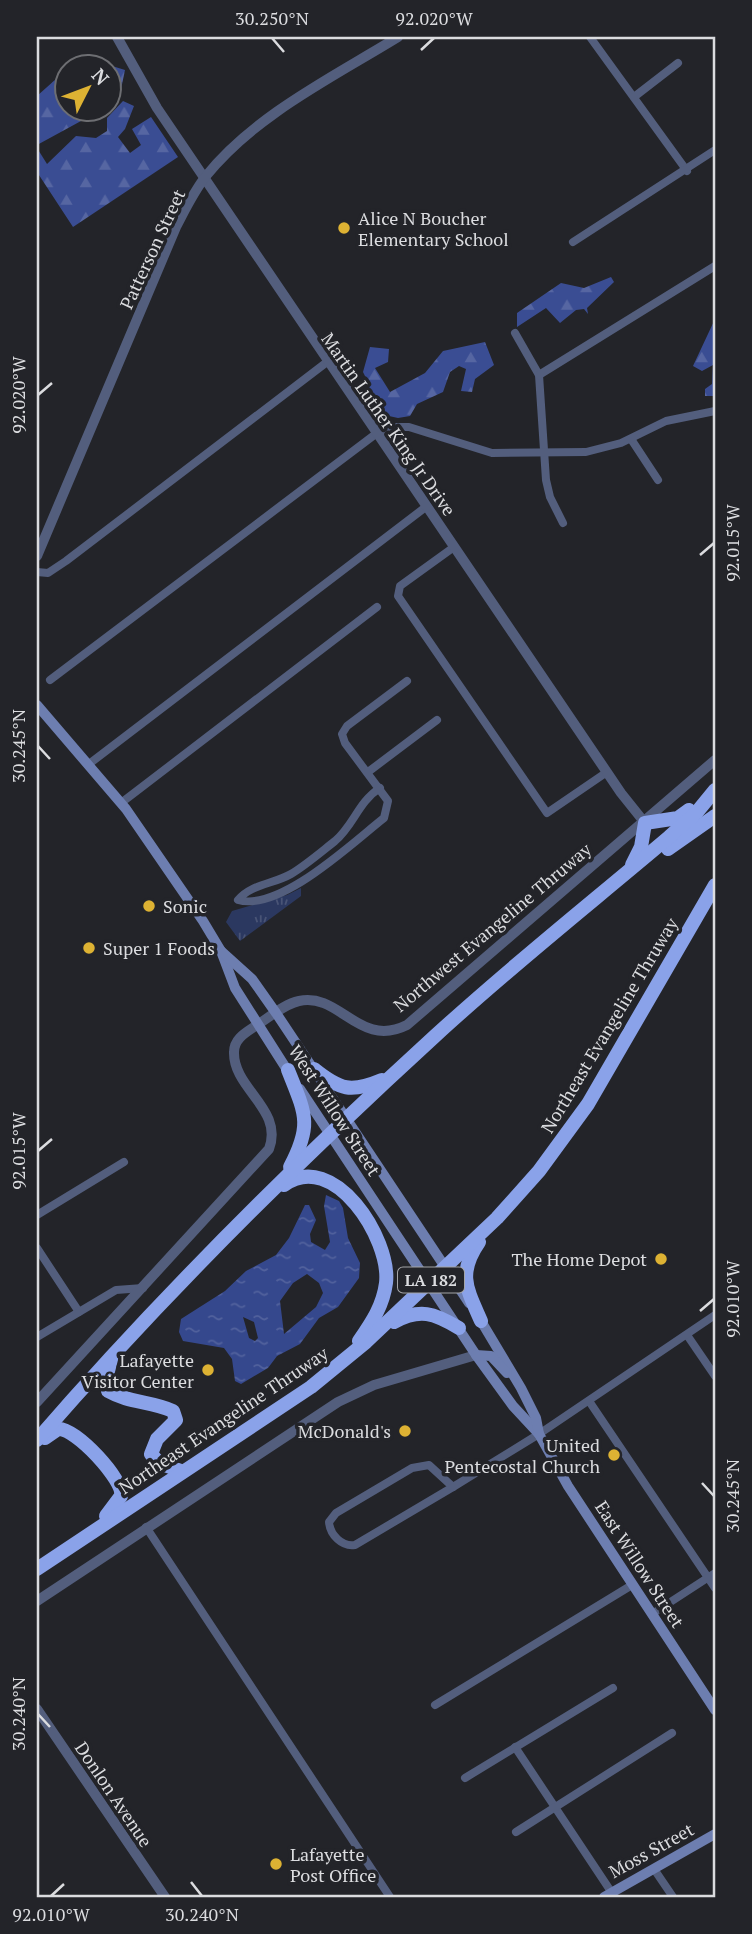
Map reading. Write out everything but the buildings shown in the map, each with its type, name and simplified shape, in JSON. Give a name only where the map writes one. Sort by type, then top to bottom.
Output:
[{"type":"highway","points":[[629,872],[641,847],[645,822],[678,818],[713,792]]},
{"type":"highway","points":[[37,1442],[111,1358],[284,1179],[393,1075],[697,812],[713,792]]},
{"type":"highway","points":[[571,920],[715,816]]},
{"type":"highway","name":"Northeast Evangeline Thruway","points":[[37,1569],[311,1387],[346,1360],[493,1221],[539,1171],[588,1104],[715,885]]},
{"type":"highway","points":[[314,1069],[344,1088],[362,1089],[393,1075]]},
{"type":"highway","points":[[284,1179],[301,1148],[305,1114],[288,1070]]},
{"type":"highway","points":[[264,1199],[290,1180],[302,1177],[325,1178],[344,1191],[377,1240],[386,1275],[379,1312],[346,1360]]},
{"type":"highway","points":[[481,1321],[465,1285],[465,1268],[493,1221]]},
{"type":"highway","points":[[377,1331],[411,1313],[427,1312],[458,1328]]},
{"type":"highway","points":[[111,1358],[106,1379],[108,1391],[125,1401],[155,1403],[173,1411],[176,1420],[157,1439],[151,1454],[159,1463],[181,1471]]},
{"type":"highway","points":[[37,1442],[58,1429],[66,1428],[81,1439],[120,1483],[121,1496],[97,1528]]},
{"type":"main road","name":"West Willow Street","points":[[37,705],[41,716],[89,764],[121,803],[222,951],[252,979],[446,1267]]},
{"type":"main road","name":"West Willow Street","points":[[222,951],[235,988],[257,1025],[428,1283]]},
{"type":"main road","name":"East Willow Street","points":[[446,1267],[521,1388],[536,1418],[539,1434]]},
{"type":"main road","name":"East Willow Street","points":[[428,1283],[513,1406],[539,1434],[568,1486],[715,1710]]},
{"type":"main road","points":[[476,1355],[491,1356],[521,1388]]},
{"type":"main road","name":"Moss Street","points":[[608,1895],[715,1834]]},
{"type":"street","name":"Martin Luther King Jr Drive","points":[[117,37],[139,81],[327,362],[607,772],[645,822]]},
{"type":"street","name":"Patterson Street","points":[[37,556],[176,227],[204,178],[233,147],[270,118],[398,37]]},
{"type":"street","points":[[590,37],[687,170]]},
{"type":"street","points":[[635,97],[678,64]]},
{"type":"street","points":[[573,242],[715,150]]},
{"type":"street","points":[[539,375],[715,266]]},
{"type":"street","points":[[515,333],[539,375],[544,454],[550,497],[564,523]]},
{"type":"street","points":[[37,572],[51,572],[327,362]]},
{"type":"street","points":[[50,680],[377,433],[393,427],[408,427],[482,451],[544,454],[586,452],[631,439],[666,421],[715,411]]},
{"type":"street","points":[[631,439],[658,480]]},
{"type":"street","points":[[89,764],[427,506]]},
{"type":"street","points":[[454,547],[398,588],[398,596],[547,813],[607,772]]},
{"type":"street","points":[[121,803],[377,607]]},
{"type":"street","points":[[380,788],[365,799],[351,825],[333,843],[280,878],[245,891],[238,900],[248,903],[285,891],[384,818],[388,801],[380,788],[345,743],[344,730],[407,681]]},
{"type":"street","points":[[368,772],[437,720]]},
{"type":"street","name":"Northwest Evangeline Thruway","points":[[37,1402],[269,1149],[272,1138],[271,1122],[238,1069],[234,1052],[238,1039],[291,1003],[306,1000],[319,1003],[374,1031],[388,1033],[407,1026],[715,760]]},
{"type":"street","points":[[333,843],[340,851]]},
{"type":"street","points":[[280,878],[285,891]]},
{"type":"street","points":[[37,1215],[124,1163]]},
{"type":"street","points":[[37,1248],[79,1312]]},
{"type":"street","points":[[37,1337],[116,1290],[144,1288]]},
{"type":"street","points":[[453,1487],[429,1465],[416,1466],[336,1513],[329,1522],[329,1528],[344,1544],[355,1545],[453,1487],[539,1434],[715,1315]]},
{"type":"street","points":[[687,1335],[715,1376]]},
{"type":"street","points":[[37,1601],[338,1402],[374,1385],[476,1355]]},
{"type":"street","points":[[589,1401],[712,1575],[715,1588]]},
{"type":"street","points":[[146,1527],[390,1897]]},
{"type":"street","points":[[652,1614],[712,1575]]},
{"type":"street","points":[[435,1705],[632,1585]]},
{"type":"street","points":[[466,1778],[612,1688]]},
{"type":"street","name":"Donlon Avenue","points":[[37,1709],[165,1897]]},
{"type":"street","points":[[516,1832],[672,1732]]},
{"type":"street","points":[[515,1747],[608,1895]]},
{"type":"street","points":[[654,1869],[673,1897]]},
{"type":"green space","points":[[52,83],[52,122],[79,122],[37,145],[37,96]]},
{"type":"green space","points":[[122,102],[134,106],[125,129],[118,137],[130,153],[141,145],[132,129],[151,117],[178,157],[73,227],[37,172],[37,148],[47,164],[76,136],[96,138],[107,131],[107,122],[122,122]]},
{"type":"green space","points":[[611,277],[614,282],[587,308],[588,314],[584,309],[576,310],[560,323],[546,308],[517,327],[517,313],[561,283],[584,288]]},
{"type":"green space","points":[[715,319],[715,396],[705,396],[705,389],[712,384],[713,365],[702,371],[693,366]]},
{"type":"green space","points":[[485,342],[494,365],[475,379],[472,392],[461,391],[466,369],[459,366],[450,372],[443,392],[417,404],[410,416],[398,418],[380,414],[363,387],[367,380],[363,372],[370,347],[389,349],[388,362],[375,368],[390,392],[425,373],[443,351]]},
{"type":"green space","points":[[301,888],[301,896],[240,941],[226,922],[232,911],[287,895]]},
{"type":"water","points":[[326,1195],[339,1201],[343,1208],[348,1238],[360,1263],[359,1278],[338,1307],[319,1318],[300,1344],[277,1356],[268,1368],[241,1384],[235,1381],[232,1359],[224,1348],[183,1341],[179,1332],[181,1319],[225,1291],[246,1271],[276,1255],[289,1238],[305,1205],[309,1205],[316,1220],[310,1234],[311,1242],[325,1250],[330,1242],[324,1206]],"holes":[[[307,1274],[319,1283],[323,1293],[316,1307],[284,1334],[280,1301],[293,1283]],[[243,1317],[254,1322],[258,1338],[255,1341],[249,1338]]]},
{"type":"place","name":"Alice N Boucher Elementary School","points":[[344,228]]},
{"type":"place","name":"Sonic","points":[[149,906]]},
{"type":"place","name":"Super 1 Foods","points":[[89,948]]},
{"type":"place","name":"The Home Depot","points":[[661,1259]]},
{"type":"place","name":"Lafayette Visitor Center","points":[[208,1370]]},
{"type":"place","name":"McDonald's","points":[[405,1431]]},
{"type":"place","name":"United Pentecostal Church","points":[[614,1455]]},
{"type":"place","name":"Lafayette Post Office","points":[[276,1864]]}]
